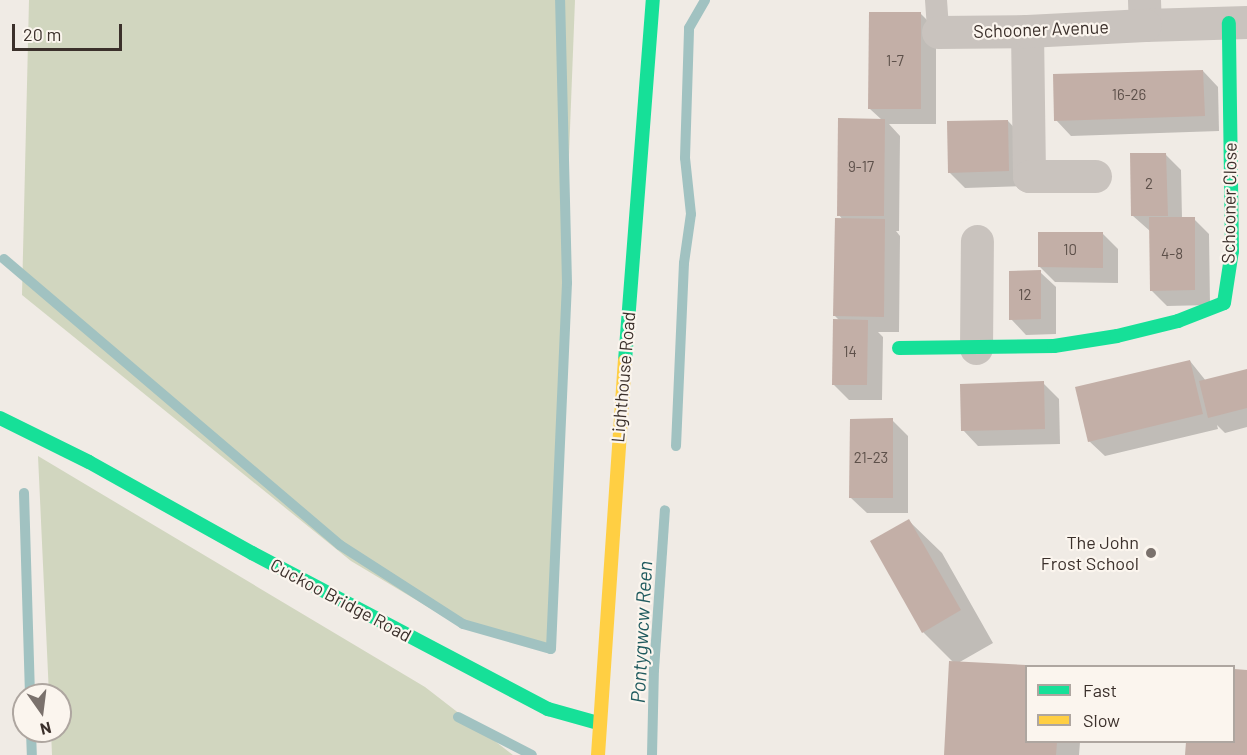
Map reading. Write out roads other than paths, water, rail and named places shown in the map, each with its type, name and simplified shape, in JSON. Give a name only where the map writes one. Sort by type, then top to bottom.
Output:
[{"type":"street","name":"Lighthouse Road","points":[[598,755],[598,723],[653,0]]},
{"type":"street","name":"Schooner Avenue","points":[[937,16],[1027,31],[1144,12],[1238,22]]},
{"type":"street","name":"Schooner Close","points":[[899,348],[1054,346],[1117,336],[1178,321],[1224,303],[1232,251],[1238,22]]},
{"type":"street","points":[[1027,31],[1029,176],[1095,176]]},
{"type":"street","points":[[976,348],[977,241]]},
{"type":"street","name":"Cuckoo Bridge Road","points":[[0,418],[89,462],[252,553],[548,709],[598,723]]},
{"type":"waterway","points":[[4,259],[340,545],[463,624],[551,649],[567,283],[560,0]]},
{"type":"waterway","points":[[676,446],[684,263],[691,214],[685,158],[689,28],[705,0]]},
{"type":"waterway","points":[[24,493],[30,683]]},
{"type":"waterway","name":"Pontygwcw Reen","points":[[652,755],[654,670],[665,510]]},
{"type":"waterway","points":[[458,717],[532,755]]},
{"type":"waterway","points":[[32,743],[32,755]]},
{"type":"place","name":"The John Frost School","points":[[1151,553]]}]
